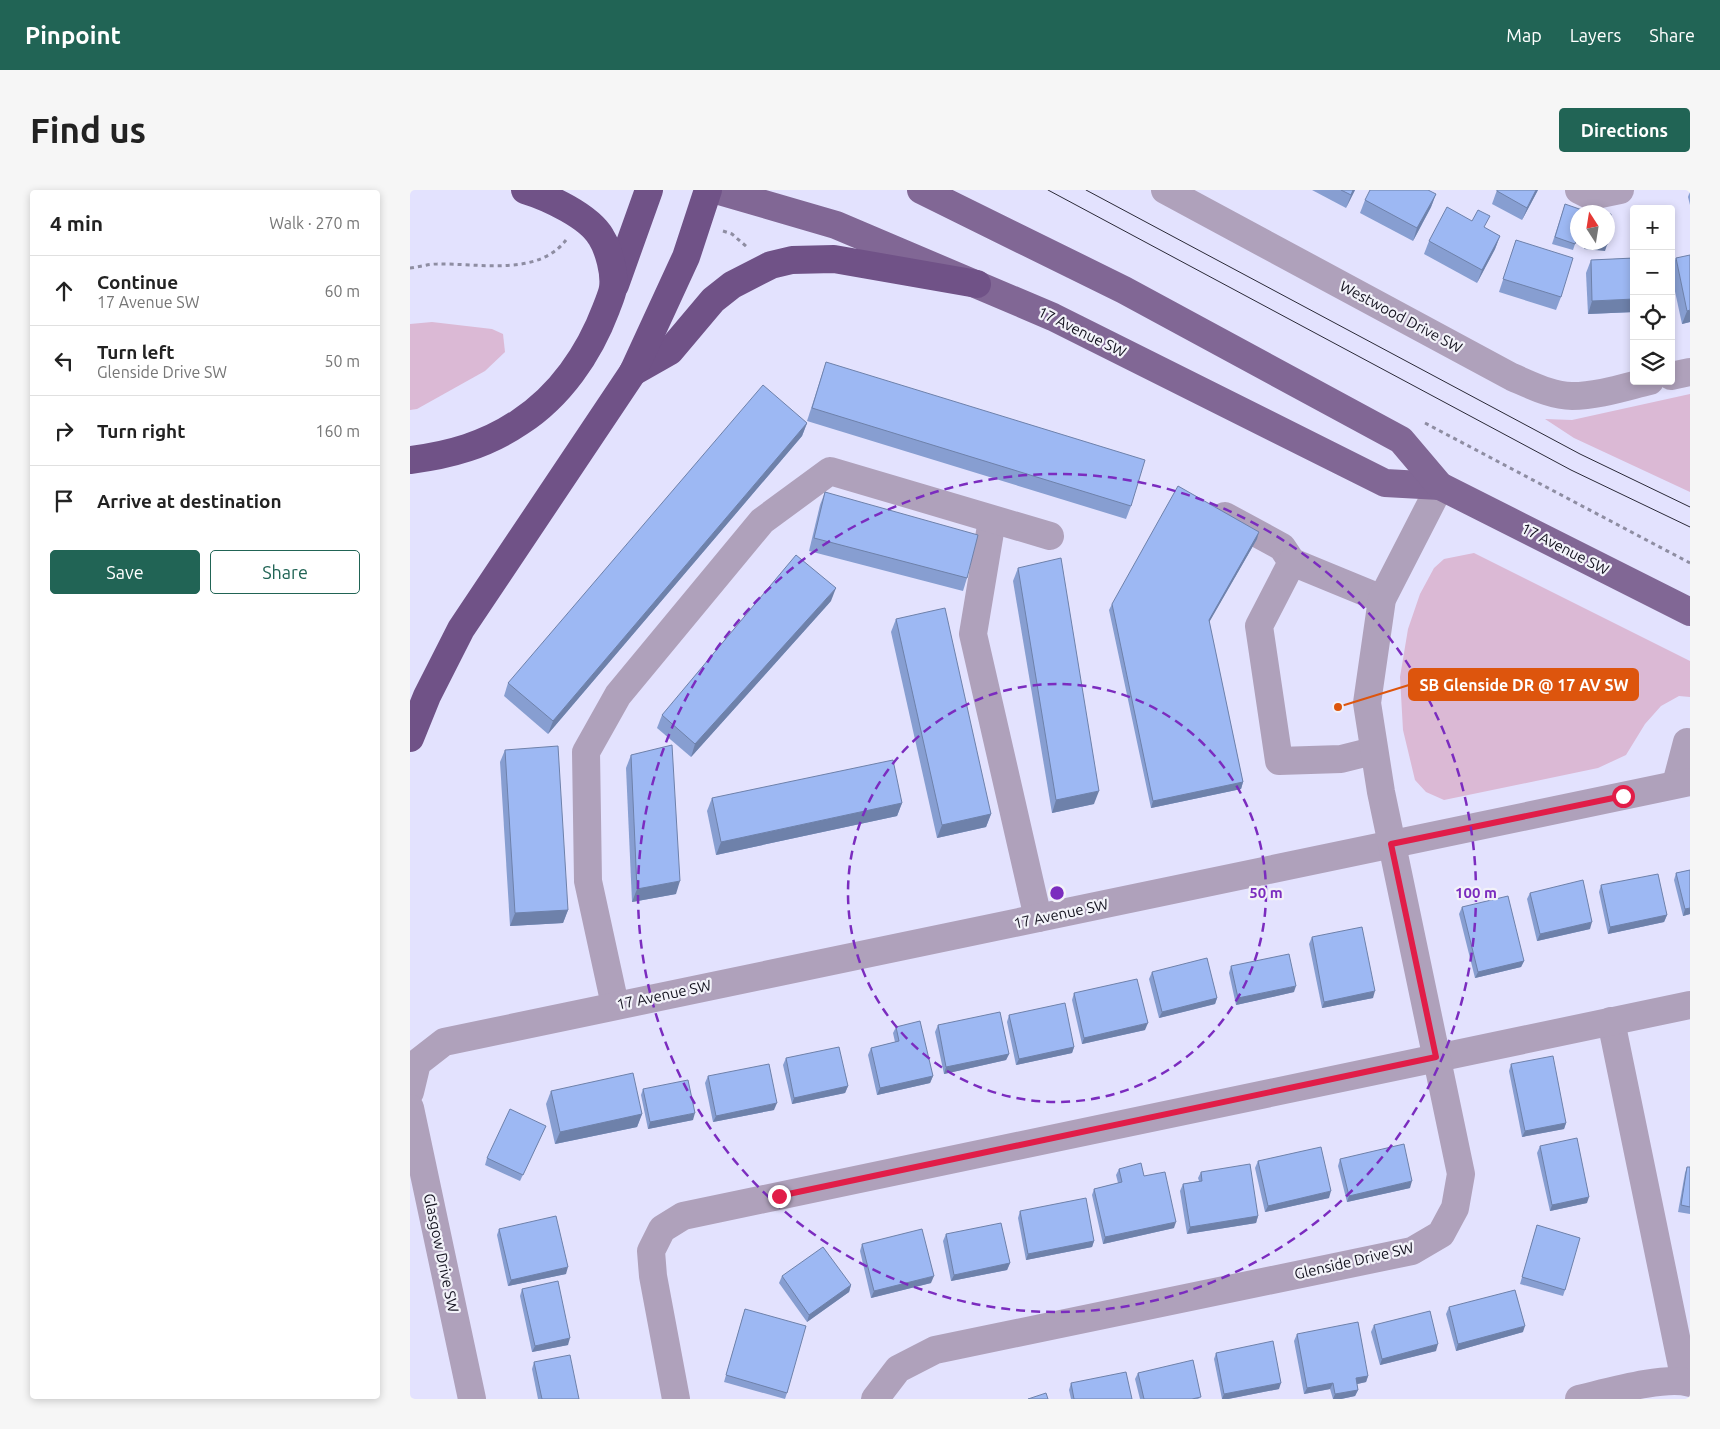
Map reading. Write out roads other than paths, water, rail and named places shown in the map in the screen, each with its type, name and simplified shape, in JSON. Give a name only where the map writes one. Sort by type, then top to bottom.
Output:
[{"type":"highway","points":[[525,190],[562,206],[589,222],[600,236],[607,250],[613,288]]},
{"type":"highway","points":[[410,460],[435,457],[474,446],[521,422],[546,401],[583,358],[600,324],[649,190]]},
{"type":"highway","points":[[410,738],[427,696],[461,629],[632,372],[686,257],[708,190]]},
{"type":"highway","points":[[632,372],[670,351],[719,295],[752,274],[771,265],[792,260],[834,258],[977,284]]},
{"type":"main road","name":"17 Avenue SW","points":[[716,190],[836,225],[1053,317],[1385,483],[1440,486]]},
{"type":"main road","name":"17 Avenue SW","points":[[921,190],[1124,290],[1401,440],[1440,486],[1690,612]]},
{"type":"street","name":"Westwood Drive SW","points":[[1165,190],[1512,377],[1542,390],[1571,396],[1632,385]]},
{"type":"street","points":[[1579,190],[1590,196],[1620,190]]},
{"type":"street","points":[[1675,375],[1690,372]]},
{"type":"street","points":[[615,1005],[588,881],[586,752],[618,695],[762,521],[830,471],[1050,536]]},
{"type":"street","name":"Glenside Drive SW","points":[[875,1399],[898,1369],[935,1350],[1412,1251],[1441,1234],[1455,1208],[1461,1174],[1391,844],[1373,751],[1367,703],[1382,599],[1440,486]]},
{"type":"street","points":[[1202,503],[1282,547],[1292,562],[1382,599]]},
{"type":"street","points":[[992,520],[973,634],[1038,918]]},
{"type":"street","points":[[1292,562],[1259,626],[1279,761],[1341,759],[1373,751]]},
{"type":"street","name":"17 Avenue SW","points":[[410,1092],[417,1063],[444,1042],[1683,783],[1687,742]]},
{"type":"street","points":[[676,1399],[653,1276],[652,1251],[662,1229],[683,1216],[1690,1005]]},
{"type":"street","points":[[1579,1399],[1652,1383],[1687,1382],[1611,1022]]},
{"type":"street","name":"Glasgow Drive SW","points":[[410,1108],[472,1399]]},
{"type":"tram line","points":[[1048,190],[1571,470],[1690,527]]},
{"type":"tram line","points":[[1086,190],[1580,454],[1690,507]]},
{"type":"place","name":"SB Glenside DR @ 17 AV SW","points":[[1338,707]]}]
